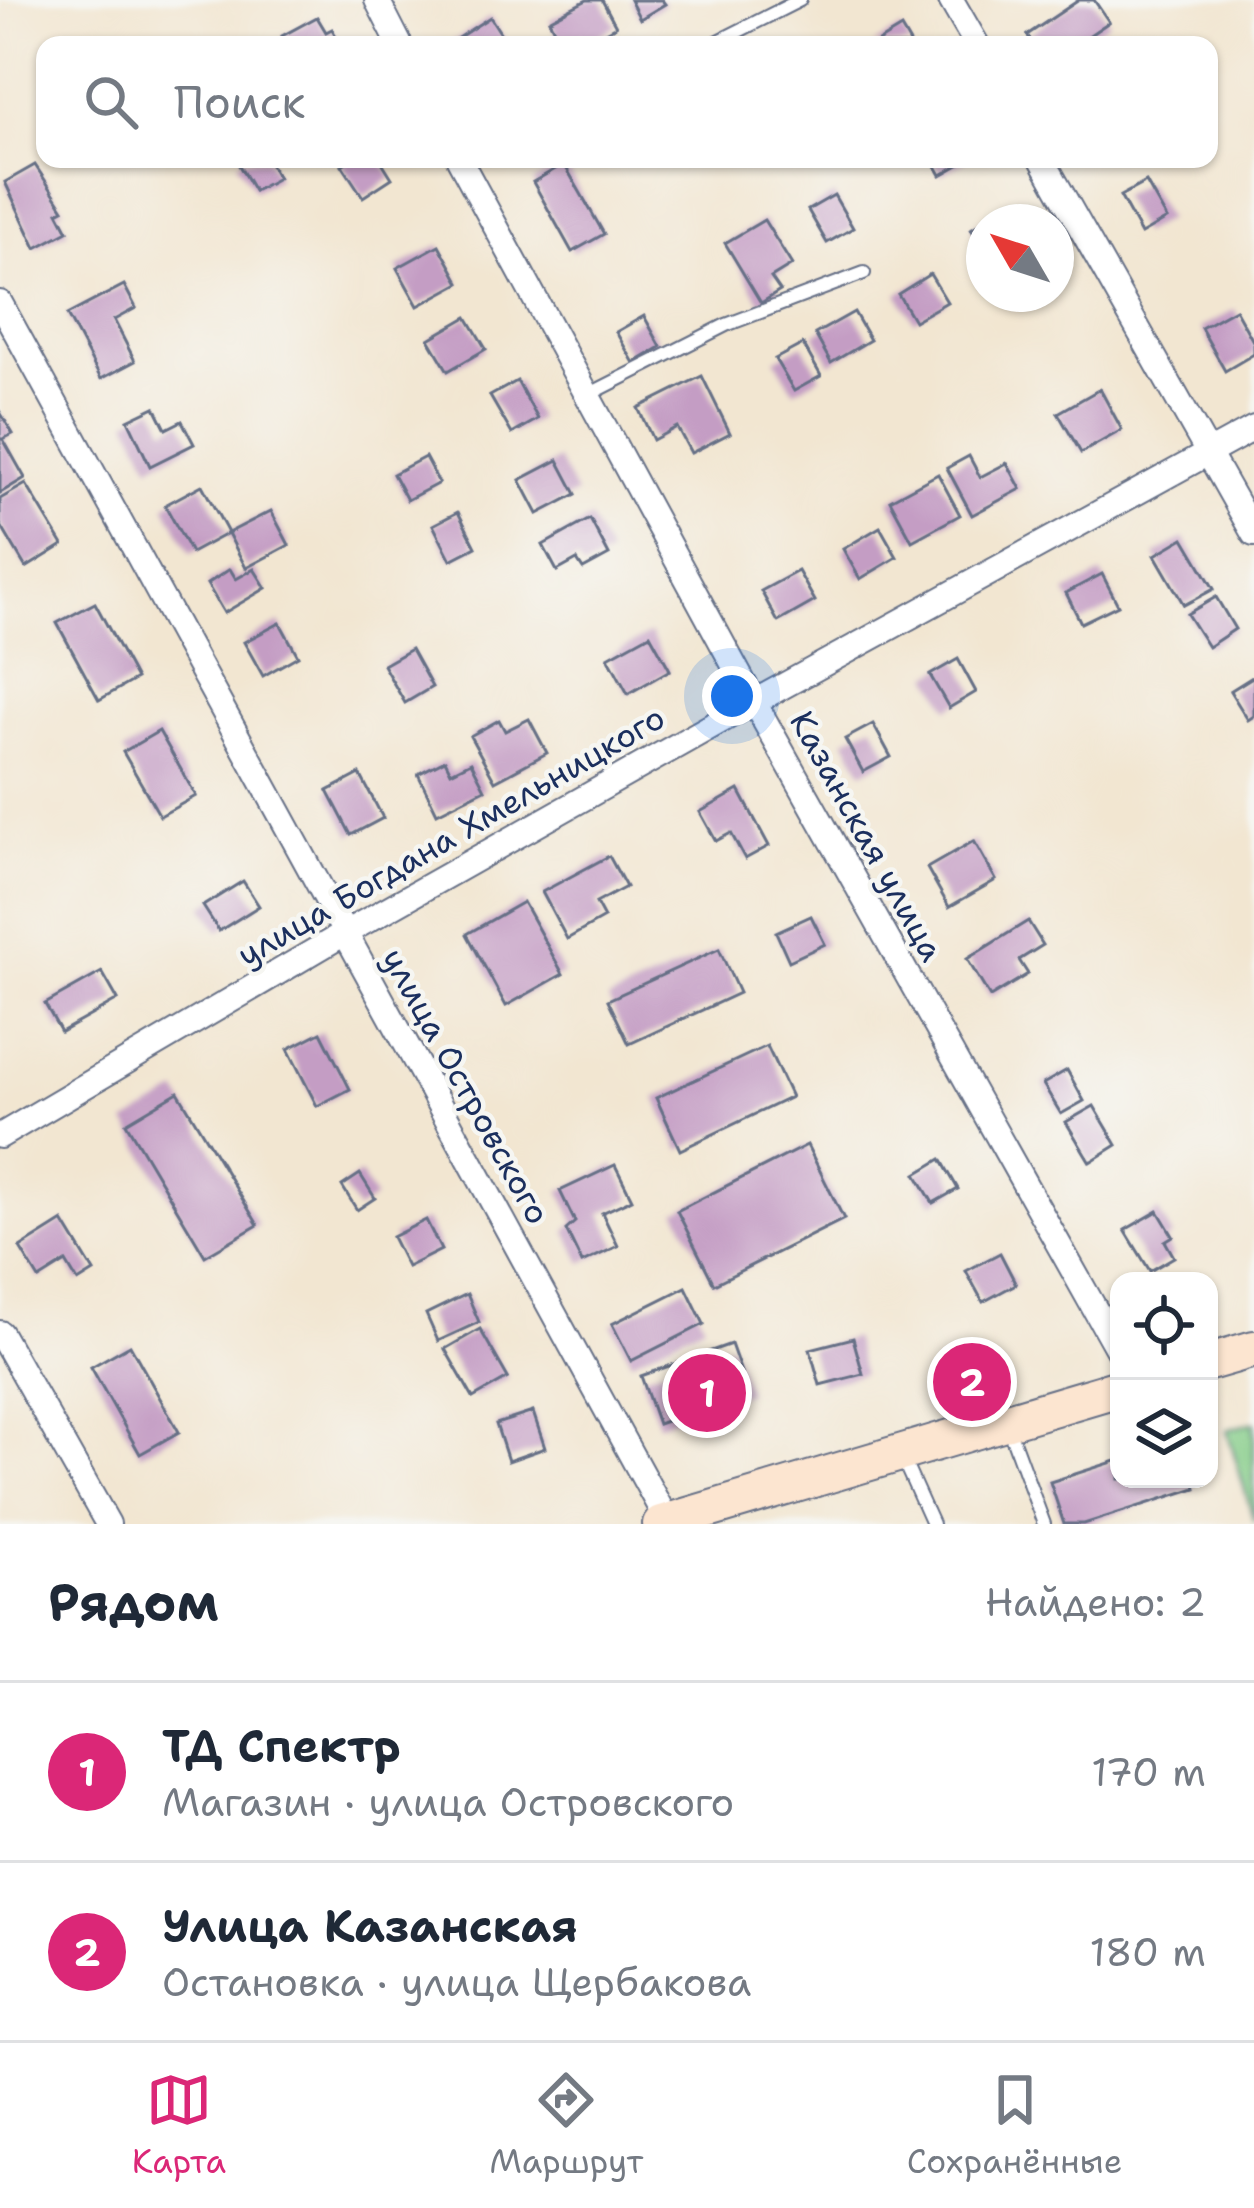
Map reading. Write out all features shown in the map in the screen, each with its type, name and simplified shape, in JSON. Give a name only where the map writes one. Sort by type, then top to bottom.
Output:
[{"type":"main road","points":[[1218,1359],[1254,1349]]},
{"type":"main road","points":[[664,1523],[1110,1391]]},
{"type":"street","points":[[377,0],[395,36]]},
{"type":"street","points":[[951,0],[972,36]]},
{"type":"street","name":"Казанская улица","points":[[473,168],[754,701],[1110,1336]]},
{"type":"street","points":[[1047,168],[1254,534]]},
{"type":"street","name":"улица Островского","points":[[0,303],[664,1523]]},
{"type":"street","name":"улица Богдана Хмельницкого","points":[[0,1136],[754,701],[1254,428]]},
{"type":"street","points":[[0,1333],[108,1524]]},
{"type":"lane","points":[[729,36],[800,0]]},
{"type":"lane","points":[[589,395],[726,325],[864,273]]},
{"type":"lane","points":[[1006,1422],[1044,1524]]},
{"type":"lane","points":[[901,1454],[932,1524]]},
{"type":"green space","points":[[1254,1422],[1254,1521],[1227,1430]]},
{"type":"building","points":[[587,0],[602,0],[616,26],[598,36],[557,36],[549,20]]},
{"type":"building","points":[[630,0],[662,0],[665,4],[640,19]]},
{"type":"building","points":[[1079,0],[1094,0],[1109,22],[1088,36],[1027,35]]},
{"type":"building","points":[[317,17],[326,32],[332,29],[336,36],[282,36]]},
{"type":"building","points":[[490,17],[502,36],[461,36]]},
{"type":"building","points":[[35,165],[64,209],[58,212],[68,231],[36,248],[5,182]]},
{"type":"building","points":[[241,168],[272,168],[278,178],[254,191]]},
{"type":"building","points":[[344,168],[386,168],[392,178],[363,197]]},
{"type":"building","points":[[566,168],[604,234],[572,252],[533,182]]},
{"type":"building","points":[[1146,182],[1167,219],[1141,234],[1120,196]]},
{"type":"building","points":[[834,195],[853,228],[827,243],[808,210]]},
{"type":"building","points":[[764,220],[792,265],[771,278],[780,291],[761,303],[725,243]]},
{"type":"building","points":[[439,245],[460,283],[418,306],[397,268]]},
{"type":"building","points":[[930,274],[947,302],[914,321],[898,294]]},
{"type":"building","points":[[124,285],[136,308],[114,320],[135,361],[101,379],[67,315]]},
{"type":"building","points":[[1235,309],[1254,343],[1254,354],[1225,371],[1201,328]]},
{"type":"building","points":[[854,312],[870,340],[831,363],[815,334]]},
{"type":"building","points":[[644,316],[661,347],[634,363],[616,332]]},
{"type":"building","points":[[467,317],[486,349],[448,371],[429,339]]},
{"type":"building","points":[[803,344],[821,376],[794,391],[775,359]]},
{"type":"building","points":[[702,376],[730,433],[691,453],[677,427],[653,440],[638,408]]},
{"type":"building","points":[[517,381],[538,419],[512,434],[490,396]]},
{"type":"building","points":[[1100,389],[1122,430],[1081,453],[1058,413]]},
{"type":"building","points":[[155,407],[166,429],[182,421],[194,444],[150,466],[128,420]]},
{"type":"building","points":[[0,412],[13,434],[3,439],[25,478],[0,493]]},
{"type":"building","points":[[969,456],[980,477],[1007,463],[1021,489],[972,515],[947,468]]},
{"type":"building","points":[[425,457],[439,483],[407,500],[393,474]]},
{"type":"building","points":[[558,460],[576,494],[538,514],[520,480]]},
{"type":"building","points":[[938,474],[960,515],[912,541],[890,500]]},
{"type":"building","points":[[26,484],[63,545],[26,568],[0,524],[0,499]]},
{"type":"building","points":[[202,485],[228,533],[191,553],[165,505]]},
{"type":"building","points":[[271,511],[289,545],[246,568],[228,533]]},
{"type":"building","points":[[458,512],[476,547],[451,560],[433,525]]},
{"type":"building","points":[[590,519],[609,555],[583,569],[577,560],[557,571],[543,545]]},
{"type":"building","points":[[880,527],[897,557],[860,579],[843,549]]},
{"type":"building","points":[[1184,538],[1214,589],[1184,605],[1155,555]]},
{"type":"building","points":[[230,569],[236,579],[254,569],[266,588],[224,613],[207,584]]},
{"type":"building","points":[[798,571],[815,601],[778,622],[761,591]]},
{"type":"building","points":[[1102,574],[1118,605],[1081,623],[1066,593]]},
{"type":"building","points":[[1216,597],[1235,629],[1208,647],[1187,614]]},
{"type":"building","points":[[95,603],[136,679],[99,700],[57,623]]},
{"type":"building","points":[[280,623],[298,656],[263,676],[244,642]]},
{"type":"building","points":[[650,634],[670,670],[628,694],[608,657]]},
{"type":"building","points":[[411,649],[432,687],[405,703],[383,665]]},
{"type":"building","points":[[958,659],[976,692],[949,708],[930,675]]},
{"type":"building","points":[[1254,676],[1254,716],[1248,720],[1230,691]]},
{"type":"building","points":[[529,719],[547,753],[495,781],[470,736],[499,720],[505,731]]},
{"type":"building","points":[[873,724],[891,757],[863,772],[845,739]]},
{"type":"building","points":[[159,731],[196,796],[160,816],[123,752]]},
{"type":"building","points":[[445,760],[451,772],[471,762],[485,789],[437,813],[418,774]]},
{"type":"building","points":[[360,774],[383,818],[351,835],[328,791]]},
{"type":"building","points":[[739,790],[769,846],[745,859],[731,833],[716,841],[700,812]]},
{"type":"building","points":[[974,841],[996,880],[949,907],[927,868]]},
{"type":"building","points":[[609,856],[626,887],[596,903],[604,918],[567,939],[542,892]]},
{"type":"building","points":[[243,881],[259,906],[219,931],[203,906]]},
{"type":"building","points":[[523,902],[563,974],[506,1006],[467,934]]},
{"type":"building","points":[[811,916],[825,944],[789,961],[776,932]]},
{"type":"building","points":[[1028,921],[1043,945],[1019,960],[1028,974],[990,997],[967,959]]},
{"type":"building","points":[[719,949],[739,993],[629,1044],[608,1000]]},
{"type":"building","points":[[102,972],[118,1000],[61,1032],[45,1004]]},
{"type":"building","points":[[321,1032],[350,1089],[317,1106],[288,1049]]},
{"type":"building","points":[[767,1046],[791,1097],[680,1150],[656,1098]]},
{"type":"building","points":[[1067,1070],[1084,1101],[1061,1114],[1043,1084]]},
{"type":"building","points":[[178,1092],[258,1225],[205,1256],[126,1123]]},
{"type":"building","points":[[1094,1106],[1117,1145],[1090,1162],[1066,1122]]},
{"type":"building","points":[[807,1145],[844,1219],[714,1284],[677,1211]]},
{"type":"building","points":[[941,1159],[958,1189],[933,1203],[916,1174]]},
{"type":"building","points":[[615,1165],[632,1199],[602,1213],[618,1246],[582,1263],[566,1230],[575,1222],[560,1191]]},
{"type":"building","points":[[360,1174],[375,1198],[357,1210],[342,1186]]},
{"type":"building","points":[[1158,1211],[1173,1236],[1165,1241],[1174,1257],[1150,1271],[1125,1230]]},
{"type":"building","points":[[426,1220],[441,1250],[407,1267],[392,1237]]},
{"type":"building","points":[[63,1221],[94,1272],[78,1282],[66,1262],[39,1279],[20,1248]]},
{"type":"building","points":[[1000,1253],[1016,1284],[983,1302],[966,1271]]},
{"type":"building","points":[[686,1287],[704,1324],[631,1361],[612,1324]]},
{"type":"building","points":[[467,1294],[479,1322],[438,1341],[426,1314]]},
{"type":"building","points":[[480,1329],[508,1378],[473,1398],[445,1349]]},
{"type":"building","points":[[853,1338],[863,1374],[820,1385],[810,1349]]},
{"type":"building","points":[[731,1344],[748,1392],[658,1424],[641,1376]]},
{"type":"building","points":[[130,1345],[179,1432],[140,1454],[91,1367]]},
{"type":"building","points":[[533,1412],[545,1448],[508,1461],[496,1424]]},
{"type":"building","points":[[1110,1463],[1110,1488],[1196,1488],[1084,1524],[1064,1524],[1050,1482]]},
{"type":"place","name":"Улица Казанская","points":[[972,1382]]},
{"type":"place","name":"ТД Спектр","points":[[707,1393]]}]
